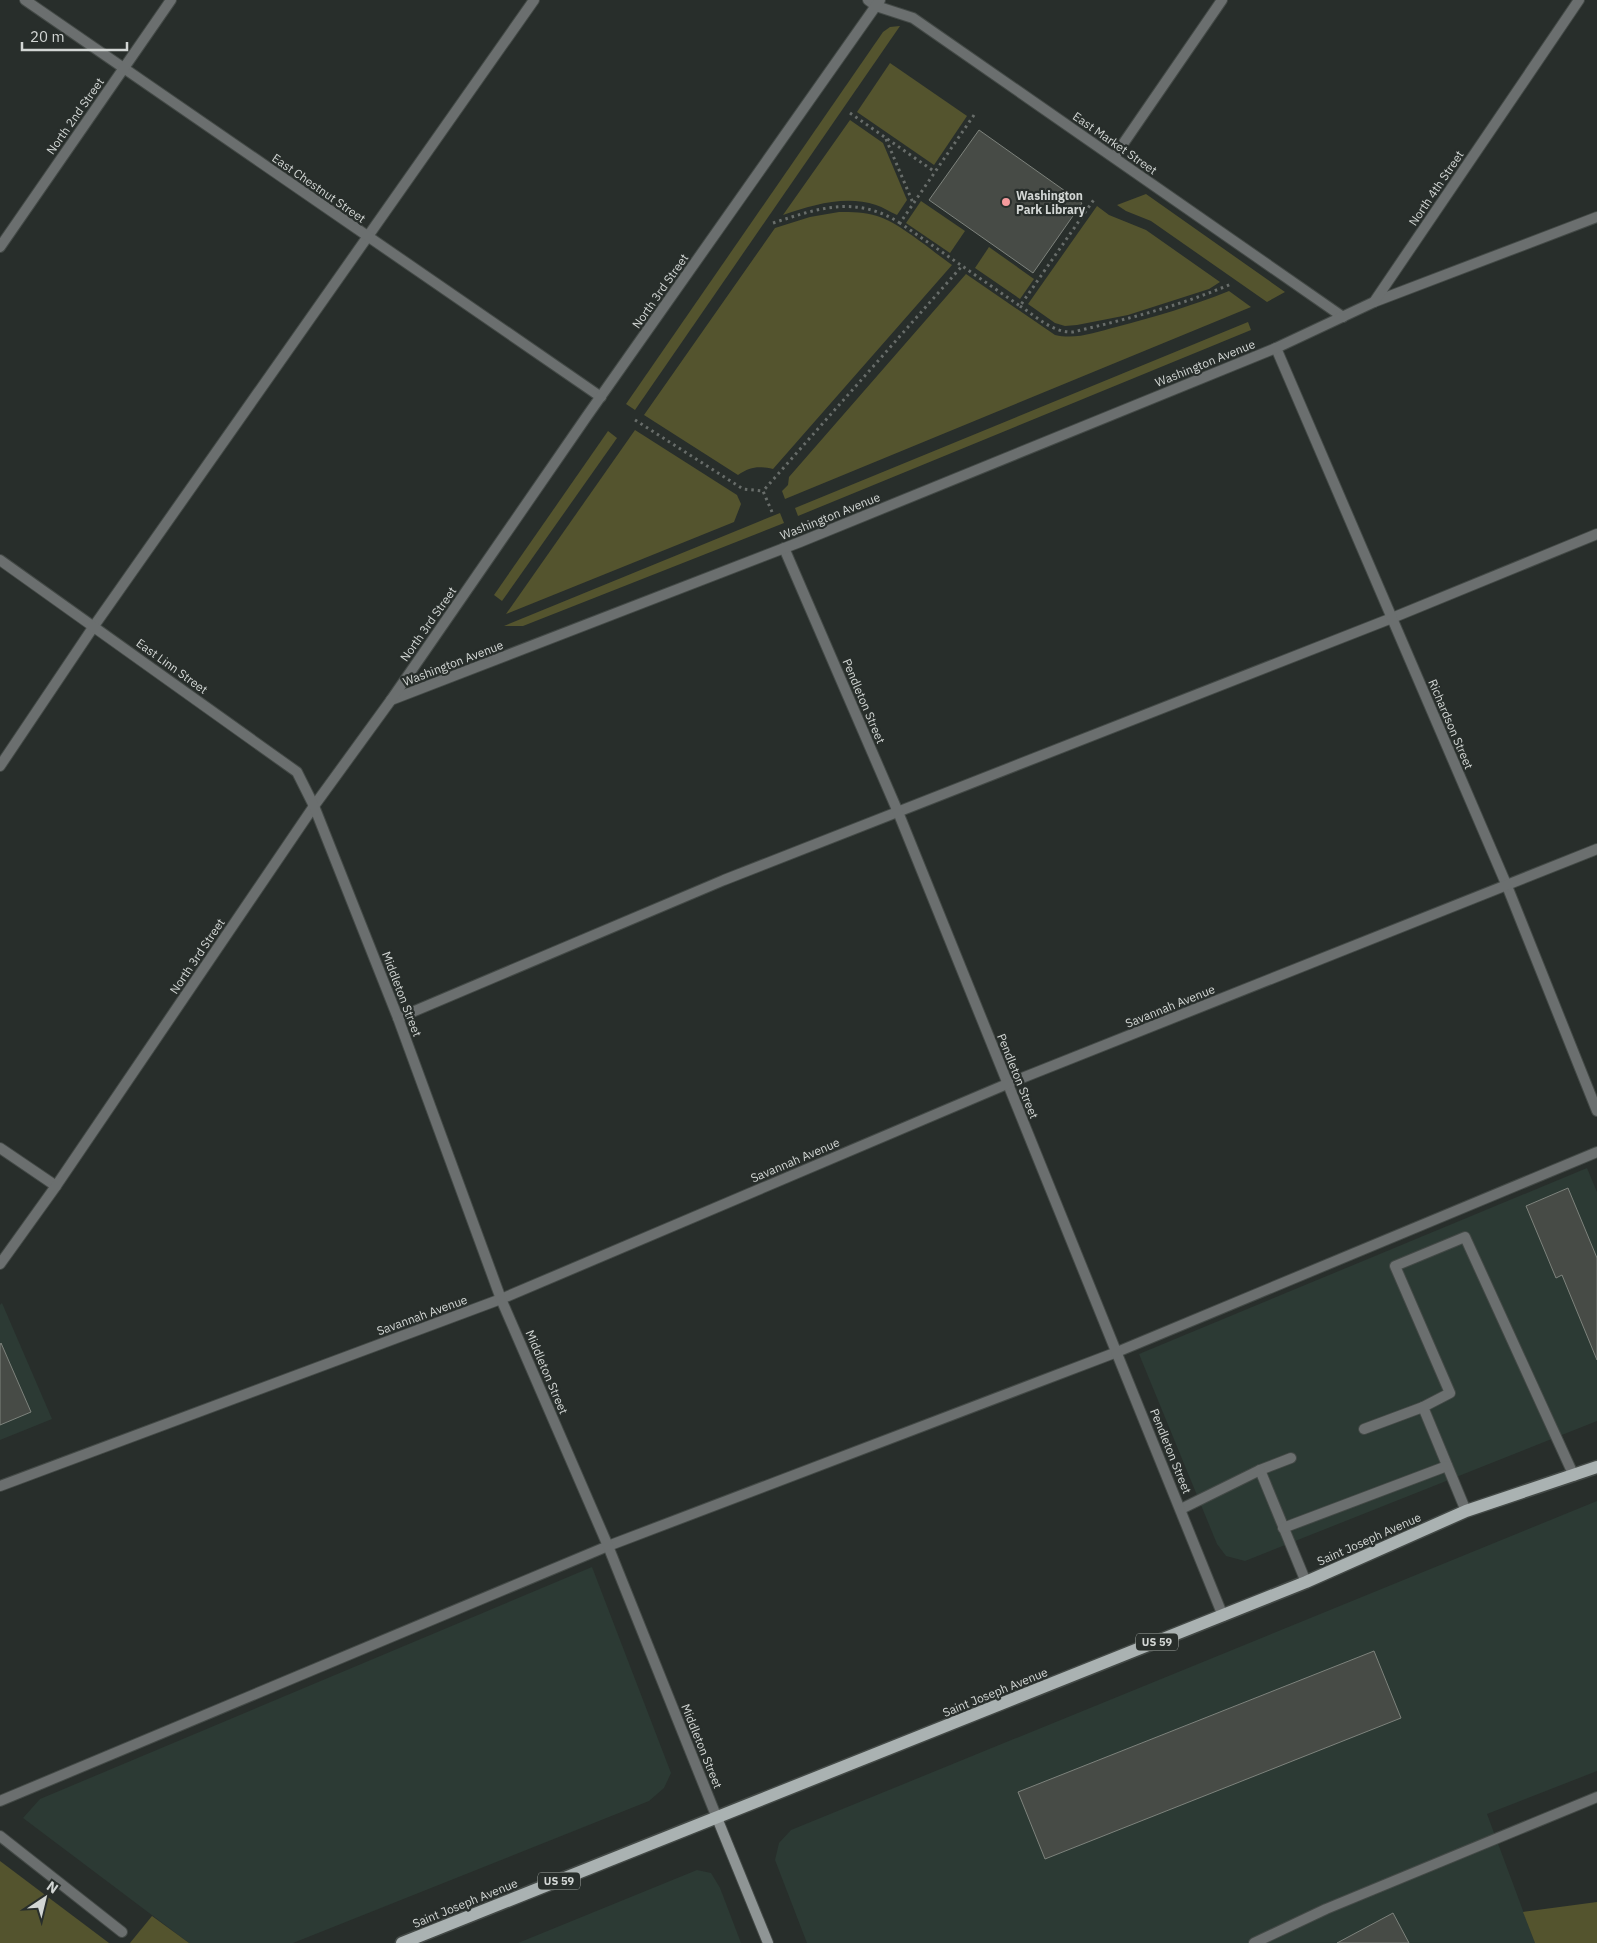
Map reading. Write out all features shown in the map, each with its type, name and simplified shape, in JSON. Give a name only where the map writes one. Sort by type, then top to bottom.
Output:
[{"type":"main road","name":"Saint Joseph Avenue","points":[[402,1943],[1223,1616],[1306,1582],[1466,1511],[1597,1467]]},
{"type":"main road","name":"Middleton Street","points":[[717,1818],[768,1943]]},
{"type":"street","name":"East Chestnut Street","points":[[25,0],[600,396]]},
{"type":"street","name":"North 2nd Street","points":[[0,247],[171,0]]},
{"type":"street","points":[[0,766],[94,626],[534,0]]},
{"type":"street","points":[[1114,157],[1222,0]]},
{"type":"street","name":"North 4th Street","points":[[1276,348],[1374,302],[1579,0]]},
{"type":"street","name":"East Market Street","points":[[875,2],[913,18],[1344,317]]},
{"type":"street","name":"North 3rd Street","points":[[0,1264],[56,1186],[314,806],[391,700],[875,2]]},
{"type":"street","points":[[1374,302],[1597,217]]},
{"type":"street","name":"Washington Avenue","points":[[391,700],[784,548],[1276,348]]},
{"type":"street","name":"Richardson Street","points":[[1276,348],[1507,886],[1597,1111]]},
{"type":"street","points":[[398,1018],[724,880],[1392,618],[1597,534]]},
{"type":"street","name":"Pendleton Street","points":[[784,548],[898,812],[1223,1616]]},
{"type":"street","name":"East Linn Street","points":[[0,560],[297,772],[314,806]]},
{"type":"street","name":"Middleton Street","points":[[314,806],[398,1018],[501,1299],[608,1546],[717,1818]]},
{"type":"street","name":"Savannah Avenue","points":[[0,1486],[501,1299],[1007,1084],[1597,849]]},
{"type":"street","points":[[0,1148],[56,1186]]},
{"type":"street","points":[[0,1801],[608,1546],[1117,1352],[1597,1152]]},
{"type":"street","points":[[1364,1428],[1423,1407],[1450,1393],[1395,1266],[1465,1237],[1574,1476]]},
{"type":"street","points":[[1423,1407],[1466,1511]]},
{"type":"street","points":[[1180,1509],[1260,1470],[1291,1458]]},
{"type":"street","points":[[1283,1528],[1447,1466]]},
{"type":"street","points":[[1260,1470],[1306,1582]]},
{"type":"street","points":[[1254,1943],[1326,1909],[1597,1797]]},
{"type":"street","points":[[0,1836],[122,1932]]},
{"type":"path","points":[[850,113],[935,172]]},
{"type":"path","points":[[900,223],[974,115]]},
{"type":"path","points":[[886,138],[913,203]]},
{"type":"path","points":[[1020,306],[1095,198]]},
{"type":"path","points":[[773,223],[835,206],[876,210],[900,223],[1054,329],[1063,332],[1073,332],[1136,317],[1212,293],[1231,284]]},
{"type":"path","points":[[764,492],[962,266]]},
{"type":"path","points":[[635,420],[743,489],[764,492]]},
{"type":"path","points":[[764,492],[772,512]]},
{"type":"shaded area","points":[[900,26],[635,410],[626,404],[883,32],[890,27]]},
{"type":"shaded area","points":[[890,63],[967,116],[934,165],[857,112]]},
{"type":"shaded area","points":[[850,120],[883,143],[907,200],[897,215],[876,205],[864,202],[841,201],[829,202],[783,215]]},
{"type":"shaded area","points":[[1146,194],[1285,292],[1267,302],[1151,221],[1126,211],[1117,205]]},
{"type":"shaded area","points":[[921,201],[965,231],[950,253],[906,223]]},
{"type":"shaded area","points":[[1097,206],[1109,215],[1146,230],[1220,282],[1209,289],[1128,315],[1077,325],[1065,326],[1055,323],[1028,304]]},
{"type":"shaded area","points":[[839,212],[868,214],[886,220],[906,231],[952,265],[773,469],[755,468],[738,475],[644,415],[775,228],[810,217]]},
{"type":"shaded area","points":[[989,247],[1034,279],[1020,299],[975,268]]},
{"type":"shaded area","points":[[966,274],[1055,335],[1071,337],[1086,335],[1159,315],[1229,291],[1251,307],[785,499],[782,491],[788,485],[789,477]]},
{"type":"shaded area","points":[[1248,322],[1251,330],[798,516],[795,508]]},
{"type":"shaded area","points":[[635,430],[737,495],[741,504],[734,522],[506,614]]},
{"type":"shaded area","points":[[608,431],[617,438],[502,601],[494,595]]},
{"type":"shaded area","points":[[780,513],[784,523],[523,626],[504,626]]},
{"type":"shaded area","points":[[1587,1168],[1597,1192],[1597,1421],[1245,1561],[1226,1556],[1217,1544],[1139,1354]]},
{"type":"shaded area","points":[[2,1303],[52,1419],[0,1440],[0,1305]]},
{"type":"shaded area","points":[[1597,1501],[1597,1771],[1487,1814],[1535,1943],[807,1943],[775,1860],[779,1843],[791,1830]]},
{"type":"shaded area","points":[[592,1567],[671,1773],[664,1788],[649,1801],[293,1943],[189,1943],[23,1818],[40,1799]]},
{"type":"shaded area","points":[[0,1861],[109,1943],[0,1943]]},
{"type":"shaded area","points":[[697,1870],[711,1873],[720,1888],[741,1943],[518,1943]]},
{"type":"shaded area","points":[[1597,1902],[1597,1943],[1535,1943],[1523,1912]]},
{"type":"shaded area","points":[[152,1916],[189,1943],[130,1943]]},
{"type":"building","name":"Washington Park Library","points":[[979,130],[1082,203],[1033,273],[929,200]]},
{"type":"building","points":[[1568,1188],[1597,1258],[1597,1360],[1562,1275],[1556,1278],[1526,1206]]},
{"type":"building","points":[[1,1343],[31,1412],[0,1425],[0,1345]]},
{"type":"building","points":[[1374,1651],[1401,1718],[1045,1859],[1018,1792]]},
{"type":"building","points":[[1393,1913],[1409,1943],[1337,1943]]},
{"type":"place","name":"Washington Park Library","points":[[1006,202]]}]
